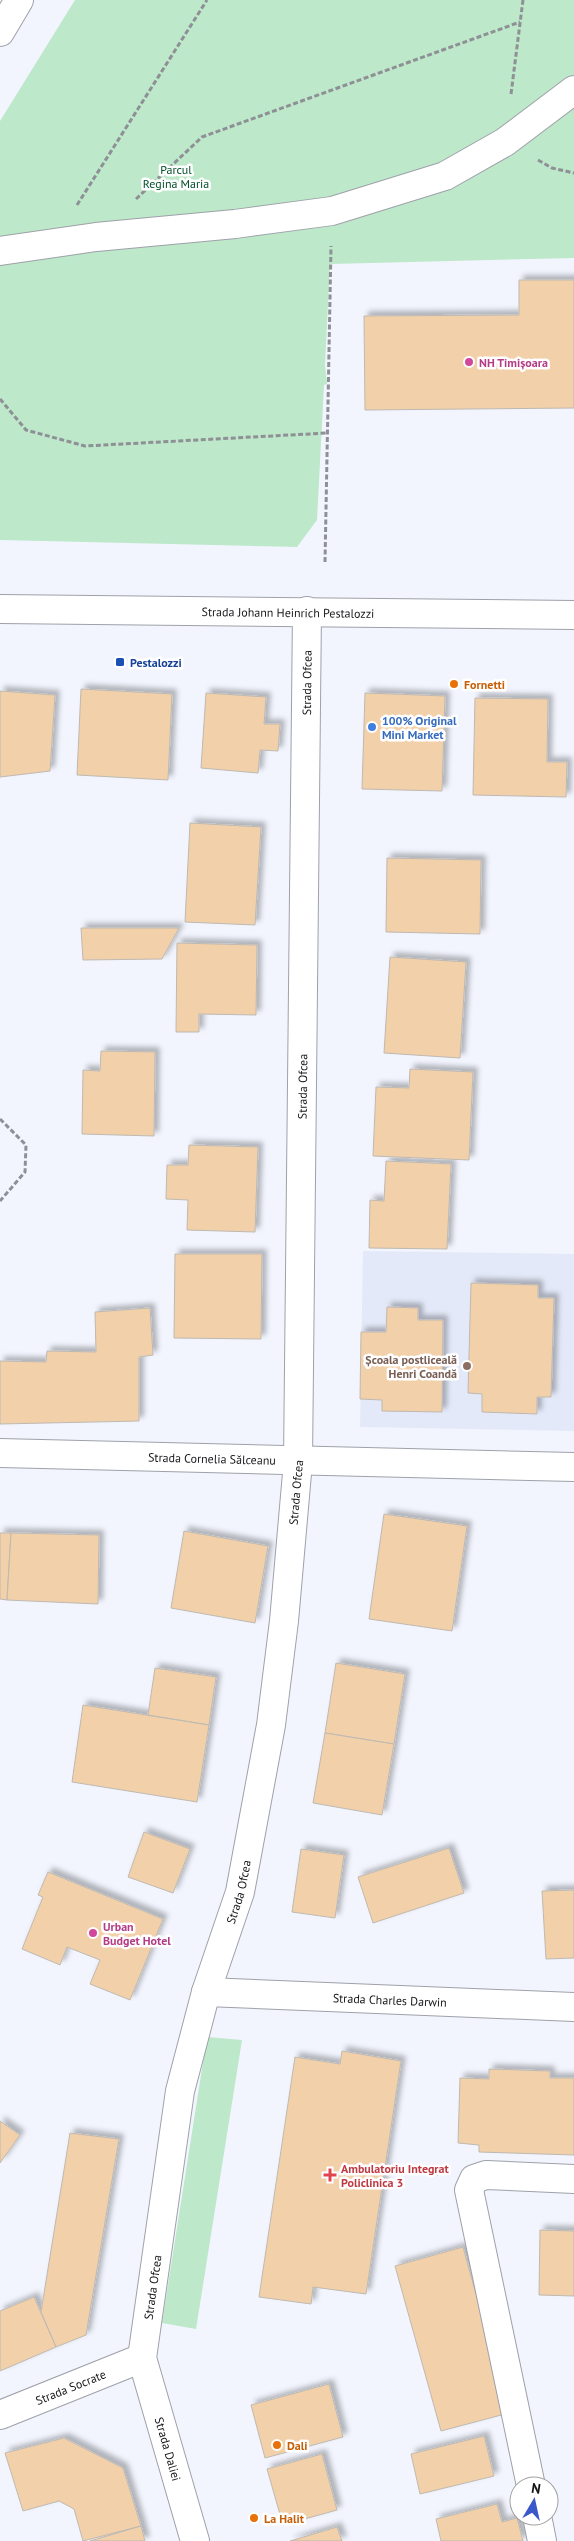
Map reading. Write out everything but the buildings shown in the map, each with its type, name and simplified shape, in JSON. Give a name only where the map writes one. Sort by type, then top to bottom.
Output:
[{"type":"street","points":[[0,32],[19,0]]},
{"type":"street","points":[[0,251],[96,237],[235,224],[332,210],[445,176],[505,142],[574,90]]},
{"type":"street","name":"Strada Johann Heinrich Pestalozzi","points":[[0,608],[574,615]]},
{"type":"street","name":"Strada Ofcea","points":[[142,2358],[180,2091],[206,1992],[240,1892],[271,1725],[284,1621],[298,1462],[307,611]]},
{"type":"street","name":"Strada Cornelia Sălceanu","points":[[0,1453],[298,1462],[574,1467]]},
{"type":"street","name":"Strada Charles Darwin","points":[[206,1992],[574,2007]]},
{"type":"street","points":[[529,2476],[469,2190],[474,2178],[486,2175],[574,2179]]},
{"type":"street","name":"Strada Socrate","points":[[0,2415],[142,2358]]},
{"type":"street","name":"Strada Daliei","points":[[142,2358],[195,2541]]},
{"type":"street","points":[[539,2526],[542,2541]]},
{"type":"path","points":[[53,243],[207,0]]},
{"type":"path","points":[[505,142],[523,0]]},
{"type":"path","points":[[96,237],[202,137],[520,22]]},
{"type":"path","points":[[324,562],[332,210]]},
{"type":"path","points":[[0,398],[26,430],[85,446],[327,432]]},
{"type":"path","points":[[0,1119],[26,1146],[25,1172],[0,1201]]},
{"type":"shaded area","name":"Școala postliceală Henri Coandă","points":[[363,1251],[574,1254],[574,1431],[360,1427]]},
{"type":"green space","name":"Parcul Regina Maria","points":[[75,0],[574,0],[574,258],[330,264],[325,365],[327,384],[324,385],[317,520],[297,547],[0,540],[0,121]]},
{"type":"green space","points":[[207,2037],[242,2040],[196,2329],[162,2323]]},
{"type":"place","name":"NH Timișoara","points":[[469,362]]},
{"type":"place","name":"Pestalozzi","points":[[120,662]]},
{"type":"place","name":"Fornetti","points":[[454,684]]},
{"type":"place","name":"100% Original Mini Market","points":[[372,727]]},
{"type":"place","name":"Școala postliceală Henri Coandă","points":[[467,1366]]},
{"type":"place","name":"Urban Budget Hotel","points":[[93,1933]]},
{"type":"place","name":"Ambulatoriu Integrat Policlinica 3","points":[[330,2175]]},
{"type":"place","name":"Dali","points":[[277,2445]]},
{"type":"place","name":"La Halit","points":[[254,2518]]}]
